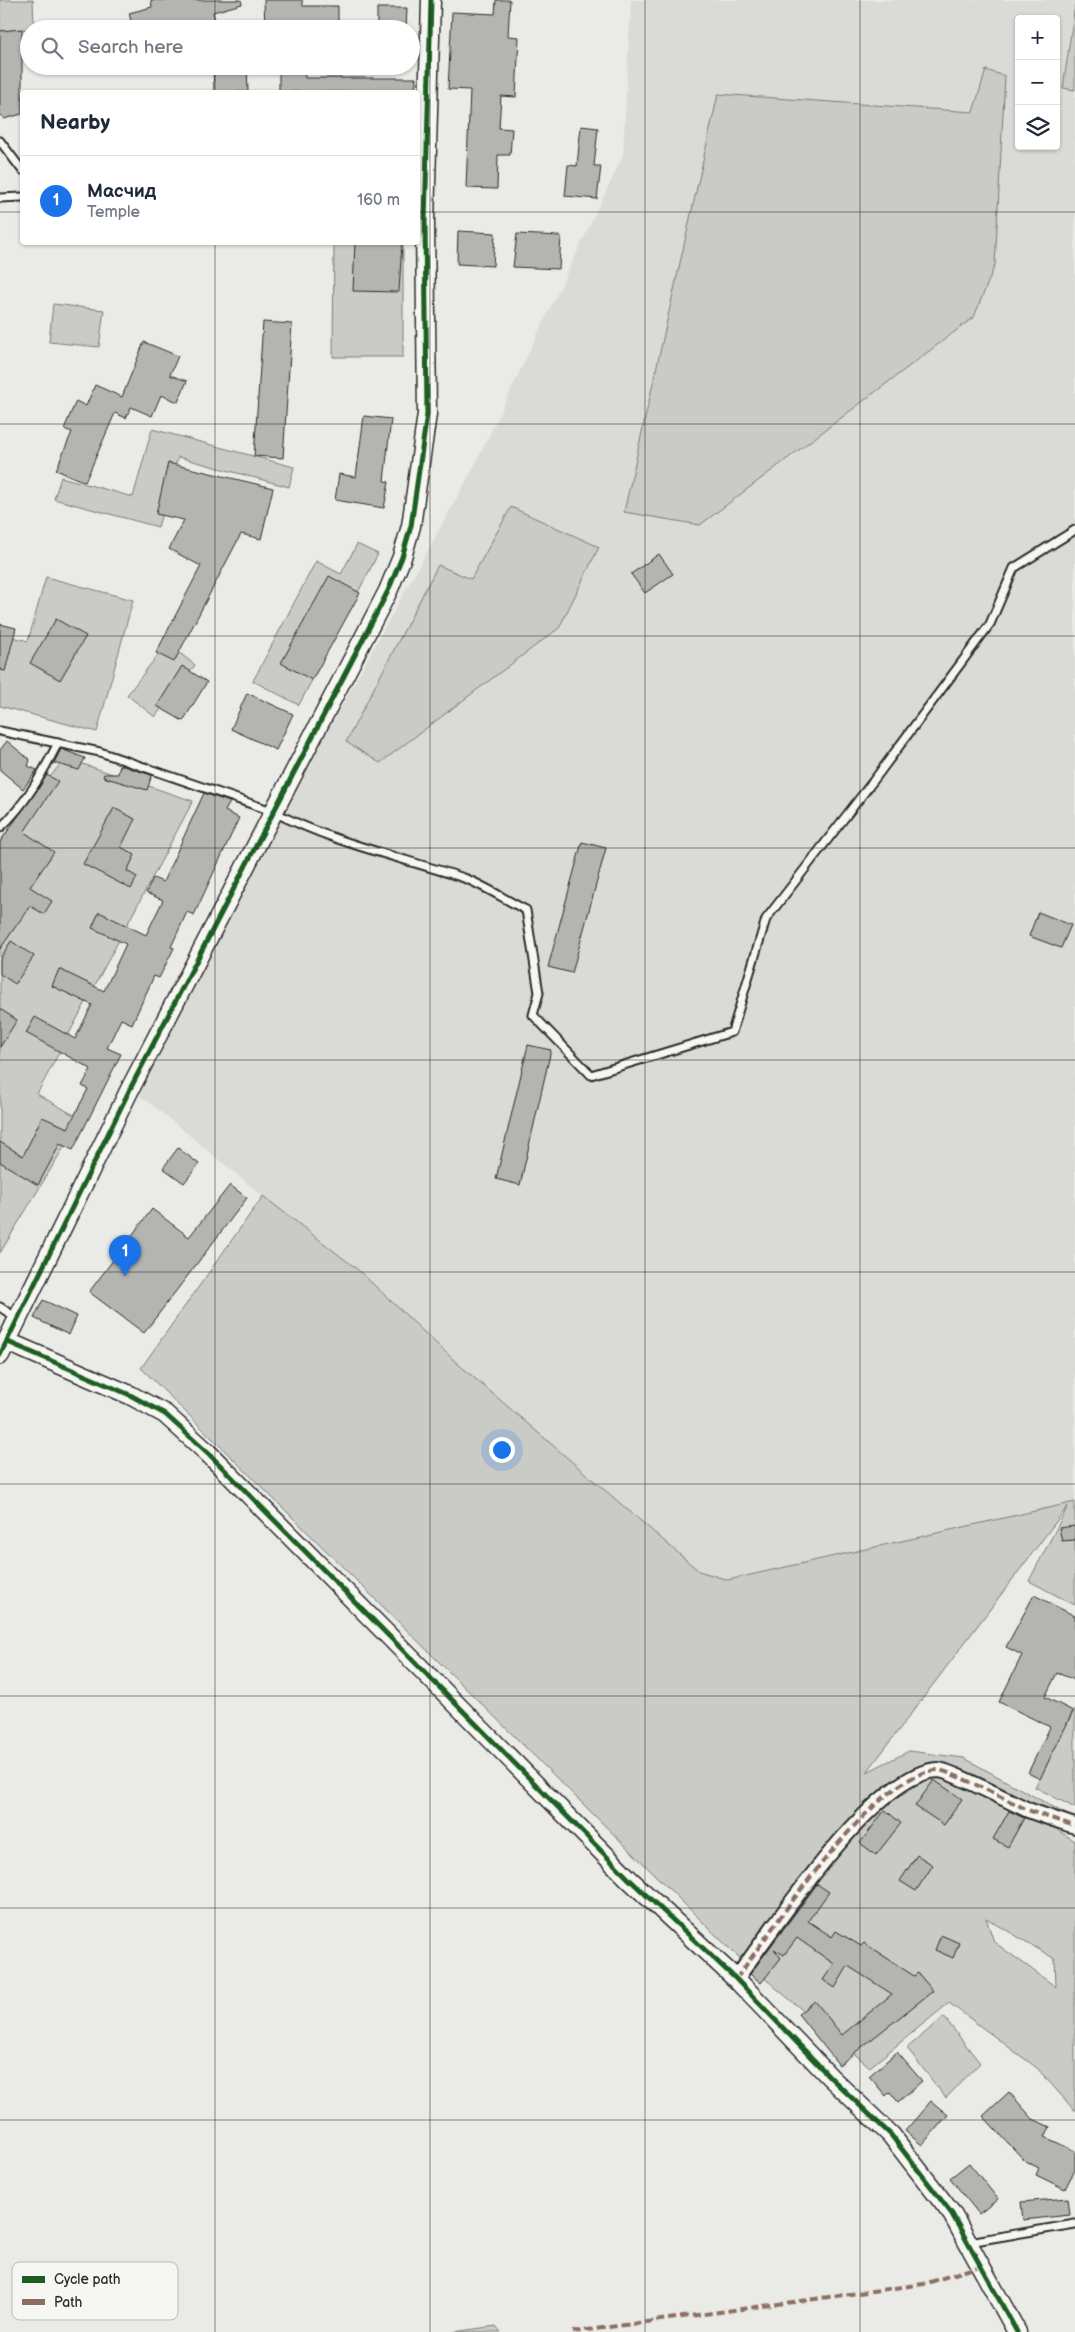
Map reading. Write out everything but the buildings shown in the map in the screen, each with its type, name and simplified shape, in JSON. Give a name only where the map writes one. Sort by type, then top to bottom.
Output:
[{"type":"street","points":[[432,0],[421,222],[427,414],[411,526],[402,557],[388,591],[130,1089],[4,1348],[130,1395],[165,1414],[208,1453],[629,1879],[736,1979],[830,2077],[890,2135],[952,2214],[1017,2332]]},
{"type":"street","points":[[736,1979],[832,1851],[874,1806],[910,1778],[923,1772],[940,1770],[1030,1810],[1075,1826]]},
{"type":"lane","points":[[0,141],[20,167]]},
{"type":"lane","points":[[0,198],[20,197]]},
{"type":"lane","points":[[0,731],[100,752],[272,812],[366,849],[467,879],[526,910],[539,993],[533,1015],[592,1075],[732,1032],[766,919],[877,776],[990,624],[1014,568],[1075,530]]},
{"type":"lane","points":[[0,828],[12,816],[42,775],[58,743]]},
{"type":"lane","points":[[0,1307],[18,1320]]},
{"type":"lane","points":[[967,2243],[1075,2224]]},
{"type":"shaded area","points":[[0,0],[33,0],[34,20],[20,20],[20,30],[0,31]]},
{"type":"shaded area","points":[[631,0],[1075,0],[1075,1502],[728,1580],[699,1571],[457,1363],[357,1269],[130,1089],[477,461],[623,156]]},
{"type":"shaded area","points":[[1075,5],[1075,90],[1063,88]]},
{"type":"shaded area","points":[[986,70],[1005,76],[995,265],[974,317],[700,525],[624,512],[718,94],[973,112]]},
{"type":"shaded area","points":[[334,245],[403,245],[403,357],[333,357]]},
{"type":"shaded area","points":[[53,304],[104,310],[99,347],[49,342]]},
{"type":"shaded area","points":[[152,429],[294,467],[289,487],[178,457],[158,527],[54,499],[61,477],[133,497]]},
{"type":"shaded area","points":[[511,507],[599,547],[559,628],[380,763],[346,742],[438,565],[471,579]]},
{"type":"shaded area","points":[[357,544],[378,554],[299,705],[253,681],[316,561],[341,574]]},
{"type":"shaded area","points":[[46,577],[133,600],[97,732],[0,706],[0,634],[28,641]]},
{"type":"shaded area","points":[[167,643],[195,665],[155,717],[127,695]]},
{"type":"shaded area","points":[[65,758],[193,801],[37,1094],[81,1119],[0,1253],[0,841]]},
{"type":"shaded area","points":[[263,1196],[357,1269],[457,1363],[699,1571],[728,1580],[1075,1502],[1075,1605],[1029,1581],[1068,1506],[867,1772],[909,1751],[964,1758],[1075,1819],[1046,1823],[1075,1841],[1075,2111],[1037,2068],[949,2003],[870,2067],[732,1951],[141,1368]],"holes":[[[986,1918],[1055,1959],[1056,1987],[994,1942]]]},
{"type":"shaded area","points":[[1075,1709],[1075,1808],[1035,1787]]},
{"type":"shaded area","points":[[944,2017],[980,2063],[946,2098],[907,2048]]},
{"type":"shaded area","points":[[496,2326],[501,2332],[453,2332]]},
{"type":"marked path","points":[[736,1979],[827,1856],[885,1796],[913,1778],[938,1770],[944,1771],[1028,1810],[1075,1826]]},
{"type":"marked path","points":[[573,2332],[924,2284],[980,2266]]},
{"type":"cycle path","points":[[0,1355],[130,1089],[388,591],[402,557],[411,526],[427,414],[425,222],[431,0]]},
{"type":"cycle path","points":[[8,1342],[130,1395],[165,1414],[208,1453],[629,1879],[736,1979],[830,2077],[891,2135],[952,2214],[1017,2332]]},
{"type":"place","name":"Масчид","points":[[125,1276]]}]
